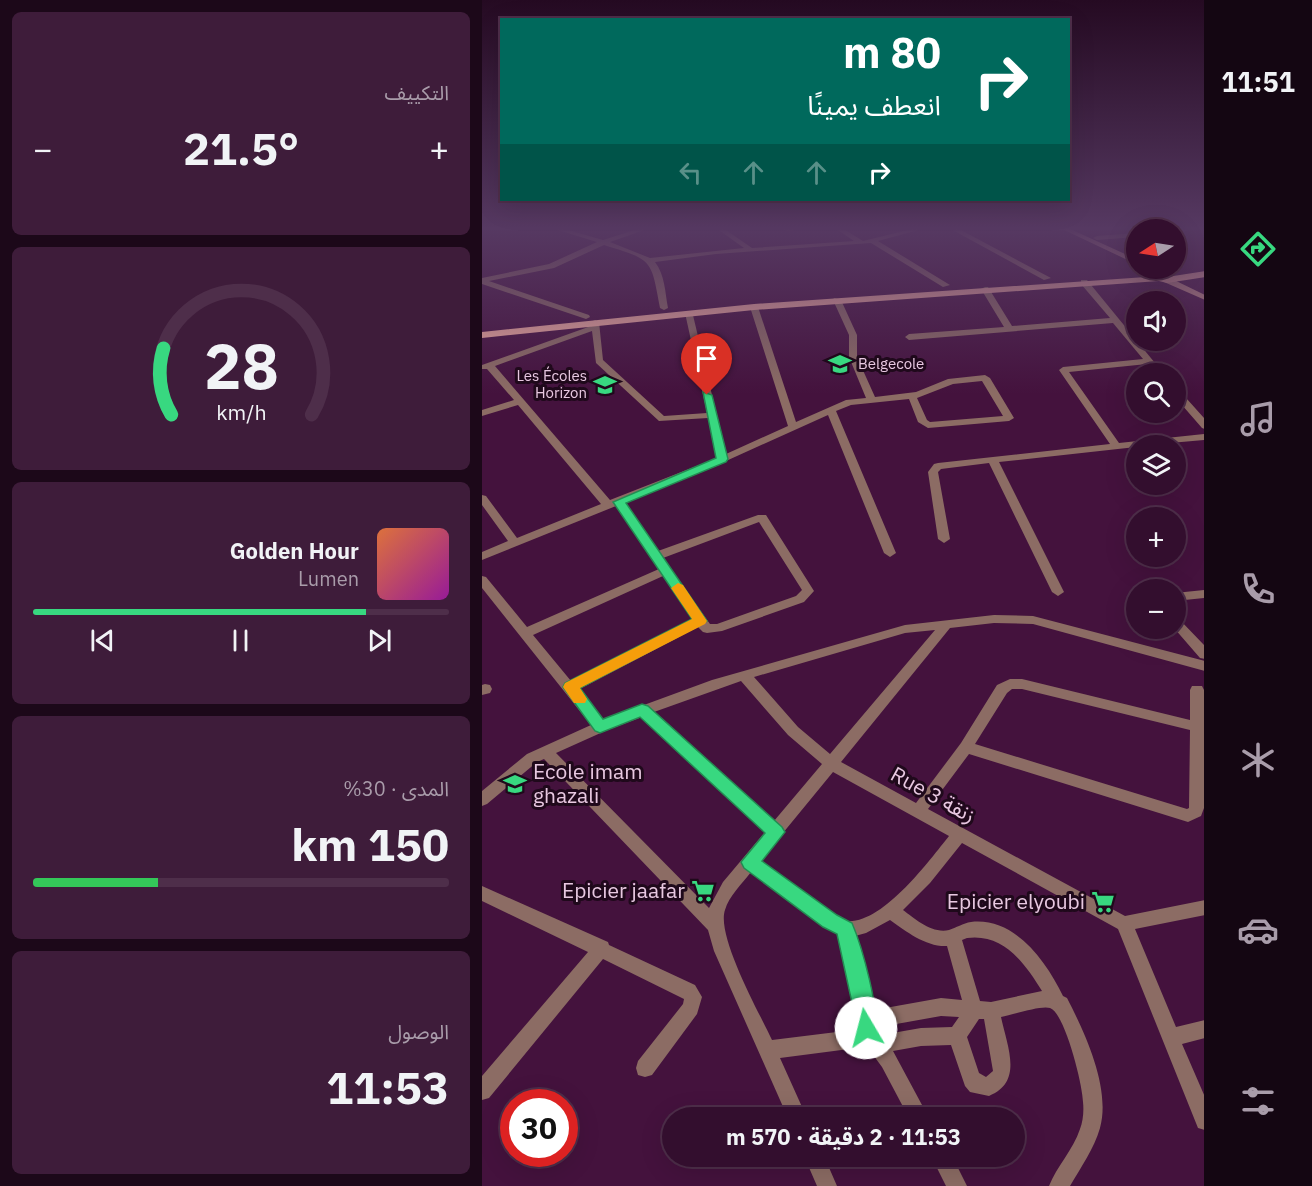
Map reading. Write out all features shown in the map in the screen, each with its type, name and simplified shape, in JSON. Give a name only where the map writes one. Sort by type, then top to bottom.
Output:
[{"type":"main road","points":[[482,328],[592,322],[664,308],[970,283]]},
{"type":"main road","points":[[482,335],[754,307],[1065,283]]},
{"type":"main road","points":[[1172,283],[1205,298]]},
{"type":"main road","points":[[1189,283],[1205,292]]},
{"type":"street","points":[[491,283],[592,322]]},
{"type":"street","points":[[659,283],[664,308]]},
{"type":"street","points":[[1085,283],[1149,361]]},
{"type":"street","points":[[984,289],[1010,329]]},
{"type":"street","points":[[837,300],[852,335],[853,357],[871,399]]},
{"type":"street","points":[[754,307],[793,426]]},
{"type":"street","points":[[689,313],[722,459]]},
{"type":"street","points":[[909,337],[1116,320]]},
{"type":"street","points":[[592,322],[485,367],[614,504],[656,556],[705,625]]},
{"type":"street","points":[[592,322],[599,361],[657,416],[670,420],[712,415]]},
{"type":"street","points":[[1116,446],[1064,369],[1149,361]]},
{"type":"street","points":[[482,556],[722,459],[849,402],[912,396],[951,381],[985,378],[1009,418],[928,425],[923,422],[912,396]]},
{"type":"street","points":[[482,413],[519,401]]},
{"type":"street","points":[[1186,404],[1205,426]]},
{"type":"street","points":[[831,411],[890,553]]},
{"type":"street","points":[[944,539],[934,469],[938,466],[1205,437]]},
{"type":"street","points":[[992,459],[1058,592]]},
{"type":"street","points":[[483,500],[515,543]]},
{"type":"street","points":[[570,687],[705,625],[800,599],[807,593],[764,518],[753,519],[656,556]]},
{"type":"street","points":[[525,633],[666,570]]},
{"type":"street","points":[[482,580],[600,727]]},
{"type":"street","points":[[1186,596],[1205,594]]},
{"type":"street","points":[[482,800],[532,758],[600,727],[744,675],[882,634],[994,619],[1032,620],[1200,664]]},
{"type":"street","points":[[792,1107],[769,1050],[722,951],[715,926],[716,910],[729,887],[946,625]]},
{"type":"street","points":[[1186,634],[1205,655]]},
{"type":"street","name":"Rue 3 زنقة","points":[[744,675],[793,730],[832,764],[1124,924]]},
{"type":"street","points":[[918,811],[966,747],[1002,689],[1010,684],[1022,684],[1198,727]]},
{"type":"street","points":[[966,747],[1188,816],[1196,812],[1197,808],[1197,690]]},
{"type":"street","points":[[642,710],[776,832]]},
{"type":"street","points":[[545,751],[715,926]]},
{"type":"street","points":[[750,862],[830,921],[845,929],[865,925],[891,911],[960,834]]},
{"type":"street","points":[[482,893],[682,986],[693,997],[690,1008],[645,1068]]},
{"type":"street","points":[[1205,907],[1124,924],[1205,1121]]},
{"type":"street","points":[[891,911],[926,934],[941,939],[980,929],[1009,939],[1036,967],[1066,1013],[1094,1104],[1091,1128],[1059,1186]]},
{"type":"street","points":[[845,929],[870,1032],[914,1107]]},
{"type":"street","points":[[953,937],[1001,1060],[1000,1078],[994,1084],[982,1087],[972,1079],[957,1036]]},
{"type":"street","points":[[482,1091],[602,948]]},
{"type":"street","points":[[769,1050],[857,1039],[870,1032],[941,1007],[983,1010],[1040,999],[1056,1000]]},
{"type":"street","points":[[870,1032],[957,1036],[983,1010]]},
{"type":"street","points":[[1170,1038],[1205,1029]]},
{"type":"street","points":[[819,1167],[827,1186]]},
{"type":"street","points":[[947,1167],[957,1186]]},
{"type":"slow traffic","points":[[580,699],[570,687],[700,621],[678,588]]},
{"type":"place","name":"Belgecole","points":[[840,364]]},
{"type":"place","name":"Les Écoles Horizon","points":[[605,385]]},
{"type":"place","name":"Ecole imam ghazali","points":[[515,784]]},
{"type":"place","name":"Epicier jaafar","points":[[703,891]]},
{"type":"place","name":"Epicier elyoubi","points":[[1103,902]]},
{"type":"route","points":[[707,395],[722,459],[619,502],[700,621],[570,687],[600,727],[642,710],[776,832],[750,862],[830,921],[845,929],[862,995],[867,1020],[866,1028]]}]
